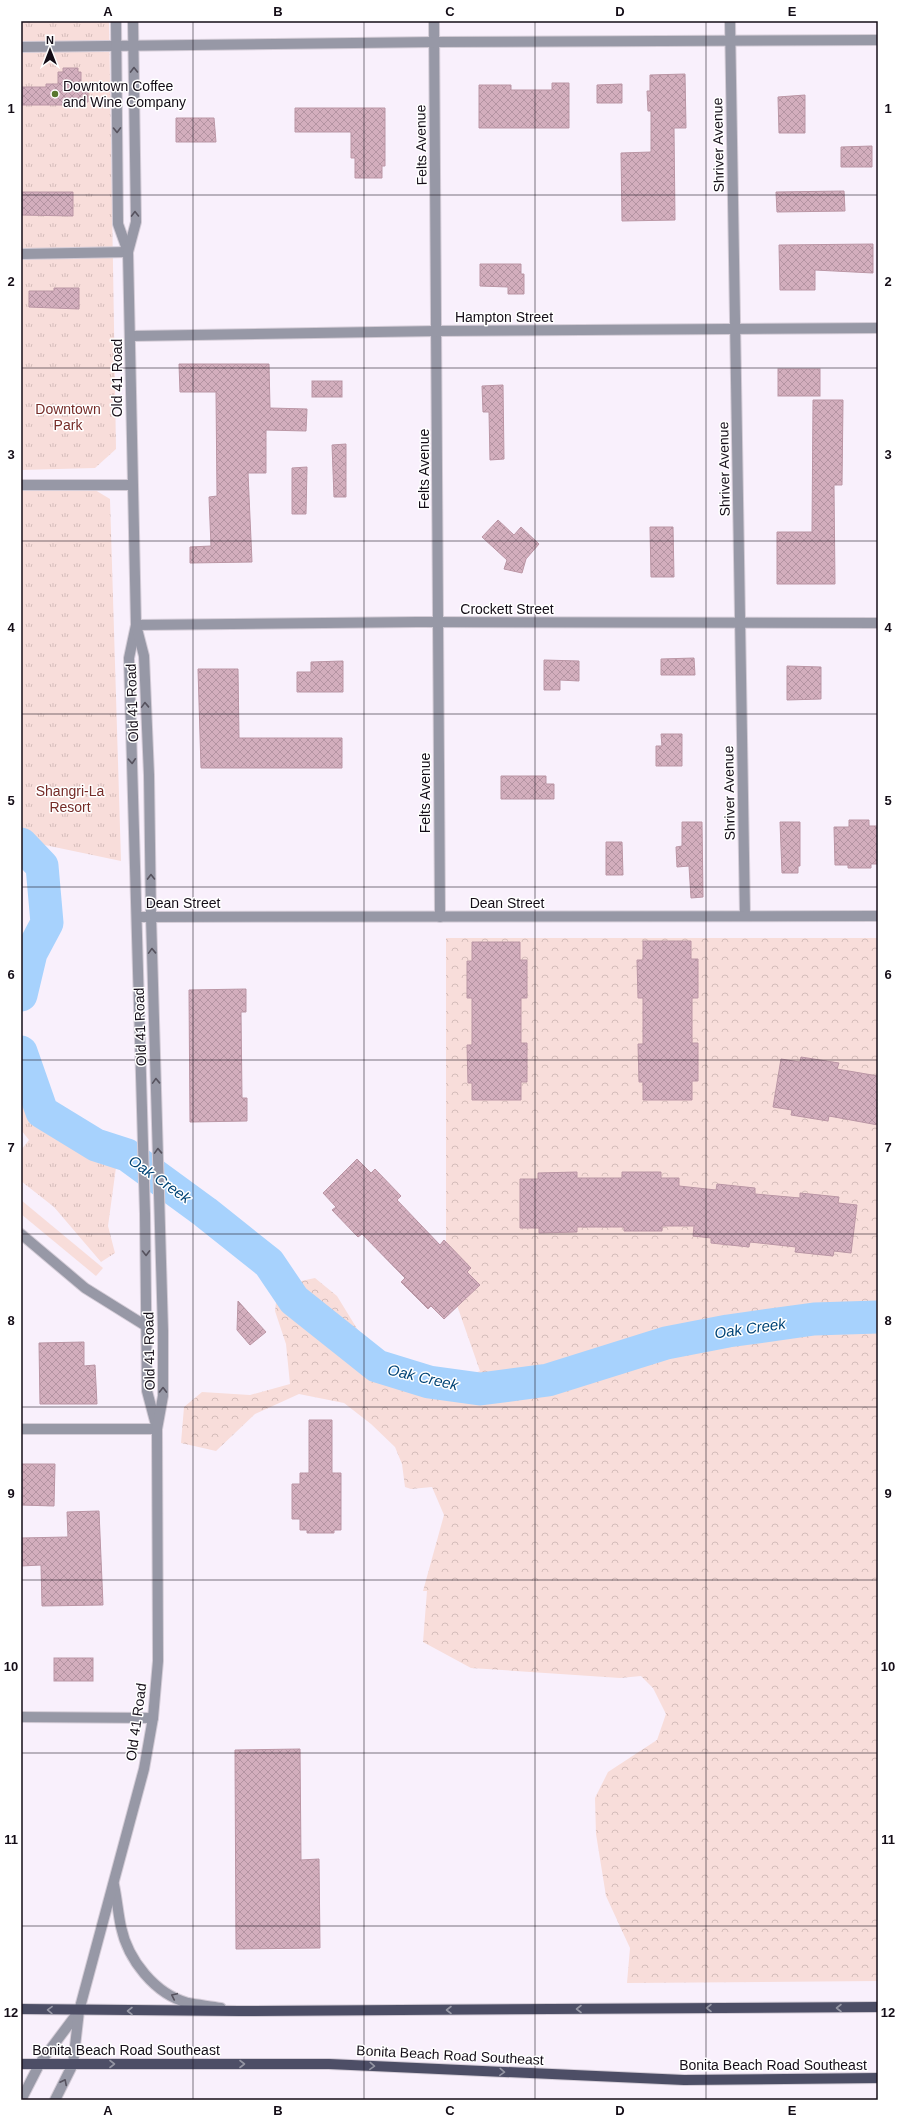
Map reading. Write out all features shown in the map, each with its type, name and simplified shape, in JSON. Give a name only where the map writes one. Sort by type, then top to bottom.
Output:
[{"type":"main road","points":[[21,2009],[80,2011],[239,2011],[878,2007]]},
{"type":"main road","name":"Bonita Beach Road Southeast","points":[[21,2064],[328,2064],[684,2080],[878,2078]]},
{"type":"street","name":"Old 41 Road","points":[[116,21],[118,224],[128,252]]},
{"type":"street","name":"Old 41 Road","points":[[55,2100],[74,2064],[80,2011],[144,1769],[153,1718],[158,1655],[157,1429],[163,1396],[161,1218],[151,916],[149,775],[144,656],[136,625],[132,485],[131,336],[128,252],[136,222],[133,21]]},
{"type":"street","name":"Felts Avenue","points":[[434,21],[440,917]]},
{"type":"street","name":"Shriver Avenue","points":[[730,21],[745,916]]},
{"type":"street","points":[[21,47],[116,46],[134,44],[730,42],[878,40]]},
{"type":"street","points":[[21,254],[128,252]]},
{"type":"street","name":"Hampton Street","points":[[131,336],[437,331],[878,328]]},
{"type":"street","points":[[21,485],[132,485]]},
{"type":"street","name":"Crockett Street","points":[[136,625],[438,622],[740,624],[878,623]]},
{"type":"street","name":"Old 41 Road","points":[[136,625],[129,658],[145,1214],[147,1391],[157,1429]]},
{"type":"street","name":"Dean Street","points":[[137,917],[878,916]]},
{"type":"street","points":[[21,1234],[85,1288],[146,1326]]},
{"type":"street","points":[[21,1429],[157,1429]]},
{"type":"street","points":[[21,1717],[153,1718]]},
{"type":"street","points":[[114,1881],[121,1929],[132,1956],[150,1980],[166,1993],[187,2002],[239,2011]]},
{"type":"street","name":"Old 41 Road","points":[[21,2100],[40,2064],[80,2011]]},
{"type":"green space","name":"Downtown Park","points":[[21,21],[109,21],[116,449],[95,468],[21,470]]},
{"type":"green space","name":"Shangri-La Resort","points":[[21,490],[95,490],[110,499],[121,861],[21,840]]},
{"type":"green space","points":[[446,938],[878,938],[878,1981],[627,1983],[630,1948],[606,1896],[596,1834],[595,1798],[608,1772],[657,1740],[666,1714],[653,1688],[641,1676],[620,1678],[471,1668],[423,1642],[427,1591],[423,1591],[444,1515],[432,1487],[411,1489],[405,1487],[402,1464],[395,1447],[371,1424],[344,1403],[299,1394],[255,1414],[216,1451],[181,1443],[184,1407],[202,1392],[250,1395],[290,1384],[286,1344],[275,1311],[278,1286],[315,1278],[337,1296],[375,1358],[403,1376],[451,1383],[480,1371],[446,1274]]},
{"type":"green space","points":[[21,1072],[31,1098],[47,1124],[117,1160],[108,1226],[115,1253],[101,1262],[54,1207],[21,1181],[21,1150],[29,1140],[21,1130]]},
{"type":"green space","points":[[21,1200],[103,1268],[96,1276],[21,1214]]},
{"type":"building","name":"Downtown Coffee and Wine Company","points":[[63,68],[78,68],[78,72],[81,72],[81,86],[88,86],[88,102],[72,102],[72,105],[21,105],[21,87],[46,87],[46,84],[58,84],[58,72],[63,72]]},
{"type":"building","points":[[685,74],[686,128],[674,128],[675,220],[622,221],[621,153],[651,152],[651,111],[648,111],[647,91],[650,91],[650,75]]},
{"type":"building","points":[[552,83],[569,83],[569,128],[479,128],[479,85],[511,85],[511,90],[552,90]]},
{"type":"building","points":[[622,84],[622,103],[597,103],[597,85]]},
{"type":"building","points":[[805,95],[805,133],[779,133],[778,97]]},
{"type":"building","points":[[295,108],[385,108],[385,166],[382,166],[382,178],[355,178],[355,158],[351,158],[351,132],[295,132]]},
{"type":"building","points":[[176,118],[214,118],[216,142],[176,142]]},
{"type":"building","points":[[872,146],[872,167],[841,167],[841,147]]},
{"type":"building","points":[[844,191],[845,211],[777,212],[776,192]]},
{"type":"building","points":[[21,192],[73,192],[73,216],[21,215]]},
{"type":"building","points":[[873,244],[873,273],[815,270],[815,290],[780,290],[779,245]]},
{"type":"building","points":[[480,264],[521,264],[521,274],[524,274],[524,294],[508,294],[508,287],[480,286]]},
{"type":"building","points":[[54,288],[79,288],[79,309],[29,307],[29,291],[54,291]]},
{"type":"building","points":[[179,364],[269,364],[270,408],[307,409],[306,431],[266,430],[266,473],[248,473],[252,562],[190,563],[190,547],[211,546],[209,497],[217,496],[216,392],[180,392]]},
{"type":"building","points":[[778,369],[820,369],[820,396],[778,396]]},
{"type":"building","points":[[312,381],[342,381],[342,397],[312,397]]},
{"type":"building","points":[[503,385],[504,459],[490,460],[489,412],[483,412],[482,386]]},
{"type":"building","points":[[813,400],[843,400],[842,485],[834,485],[835,584],[777,584],[777,532],[812,532]]},
{"type":"building","points":[[346,444],[346,497],[334,497],[332,445]]},
{"type":"building","points":[[307,467],[306,514],[292,514],[292,468]]},
{"type":"building","points":[[498,520],[514,535],[521,527],[539,544],[526,559],[522,573],[504,569],[507,560],[482,537]]},
{"type":"building","points":[[650,527],[673,527],[674,577],[651,577]]},
{"type":"building","points":[[694,658],[695,675],[661,675],[661,659]]},
{"type":"building","points":[[544,660],[579,661],[579,681],[560,680],[560,690],[544,690]]},
{"type":"building","points":[[343,661],[343,692],[297,692],[297,672],[311,672],[311,662]]},
{"type":"building","points":[[787,666],[821,667],[821,699],[787,700]]},
{"type":"building","points":[[198,669],[238,669],[239,738],[342,738],[342,768],[201,768]]},
{"type":"building","points":[[661,734],[682,734],[682,766],[656,766],[656,746],[662,746]]},
{"type":"building","points":[[501,776],[546,776],[546,784],[554,784],[554,799],[501,799]]},
{"type":"building","points":[[849,820],[869,820],[869,826],[878,826],[878,864],[871,864],[871,868],[848,868],[848,865],[835,865],[834,827],[849,827]]},
{"type":"building","points":[[682,822],[702,822],[703,897],[691,898],[689,866],[677,867],[676,847],[682,846]]},
{"type":"building","points":[[780,822],[800,822],[800,866],[798,866],[798,873],[782,873]]},
{"type":"building","points":[[606,842],[622,842],[623,875],[606,875]]},
{"type":"building","points":[[643,941],[691,941],[691,959],[698,959],[698,998],[692,998],[692,1043],[698,1043],[698,1081],[692,1081],[692,1100],[643,1100],[643,1082],[639,1082],[638,1044],[643,1044],[643,998],[638,998],[637,960],[643,960]]},
{"type":"building","points":[[472,942],[520,942],[520,960],[527,960],[527,998],[521,998],[521,1043],[527,1043],[527,1082],[521,1082],[521,1100],[472,1100],[472,1083],[468,1083],[467,1045],[472,1045],[472,998],[467,998],[467,961],[472,961]]},
{"type":"building","points":[[246,989],[246,1012],[241,1012],[242,1098],[247,1098],[247,1121],[190,1122],[189,990]]},
{"type":"building","points":[[801,1057],[839,1063],[837,1069],[878,1076],[878,1125],[829,1116],[828,1121],[791,1115],[792,1110],[773,1107],[781,1059],[800,1062]]},
{"type":"building","points":[[357,1159],[371,1173],[375,1169],[401,1196],[397,1200],[440,1245],[444,1240],[471,1268],[467,1272],[480,1285],[444,1319],[431,1306],[428,1309],[401,1282],[405,1278],[362,1234],[358,1237],[332,1210],[336,1207],[323,1193]]},
{"type":"building","points":[[577,1172],[577,1178],[622,1178],[622,1172],[661,1172],[661,1178],[679,1178],[679,1186],[716,1190],[717,1184],[755,1188],[755,1194],[800,1198],[800,1193],[839,1197],[838,1203],[857,1205],[851,1253],[834,1251],[833,1256],[795,1252],[796,1247],[750,1242],[749,1247],[711,1243],[711,1238],[693,1236],[694,1226],[662,1226],[662,1231],[624,1231],[624,1227],[577,1227],[577,1232],[539,1233],[539,1228],[520,1228],[520,1179],[538,1179],[538,1173]]},
{"type":"building","points":[[238,1301],[266,1332],[250,1345],[237,1330]]},
{"type":"building","points":[[84,1342],[84,1366],[95,1365],[97,1404],[40,1404],[39,1343]]},
{"type":"building","points":[[309,1420],[332,1420],[332,1473],[341,1473],[341,1530],[334,1530],[334,1533],[307,1533],[307,1530],[300,1530],[300,1519],[292,1519],[292,1484],[300,1484],[300,1473],[309,1473]]},
{"type":"building","points":[[21,1464],[55,1464],[54,1506],[21,1505]]},
{"type":"building","points":[[99,1511],[103,1605],[42,1606],[41,1565],[21,1566],[21,1538],[68,1537],[67,1512]]},
{"type":"building","points":[[54,1658],[93,1658],[93,1681],[54,1681]]},
{"type":"building","points":[[300,1749],[301,1860],[319,1859],[320,1948],[236,1949],[235,1750]]},
{"type":"waterway","name":"Oak Creek","points":[[21,844],[42,866],[47,923],[31,953],[21,995]]},
{"type":"waterway","name":"Oak Creek","points":[[21,1052],[42,1112],[96,1145],[127,1155],[205,1212],[269,1263],[294,1300],[377,1366],[429,1382],[480,1389],[548,1380],[666,1343],[728,1331],[814,1319],[878,1317]]},
{"type":"place","name":"Downtown Coffee and Wine Company","points":[[55,94]]}]
